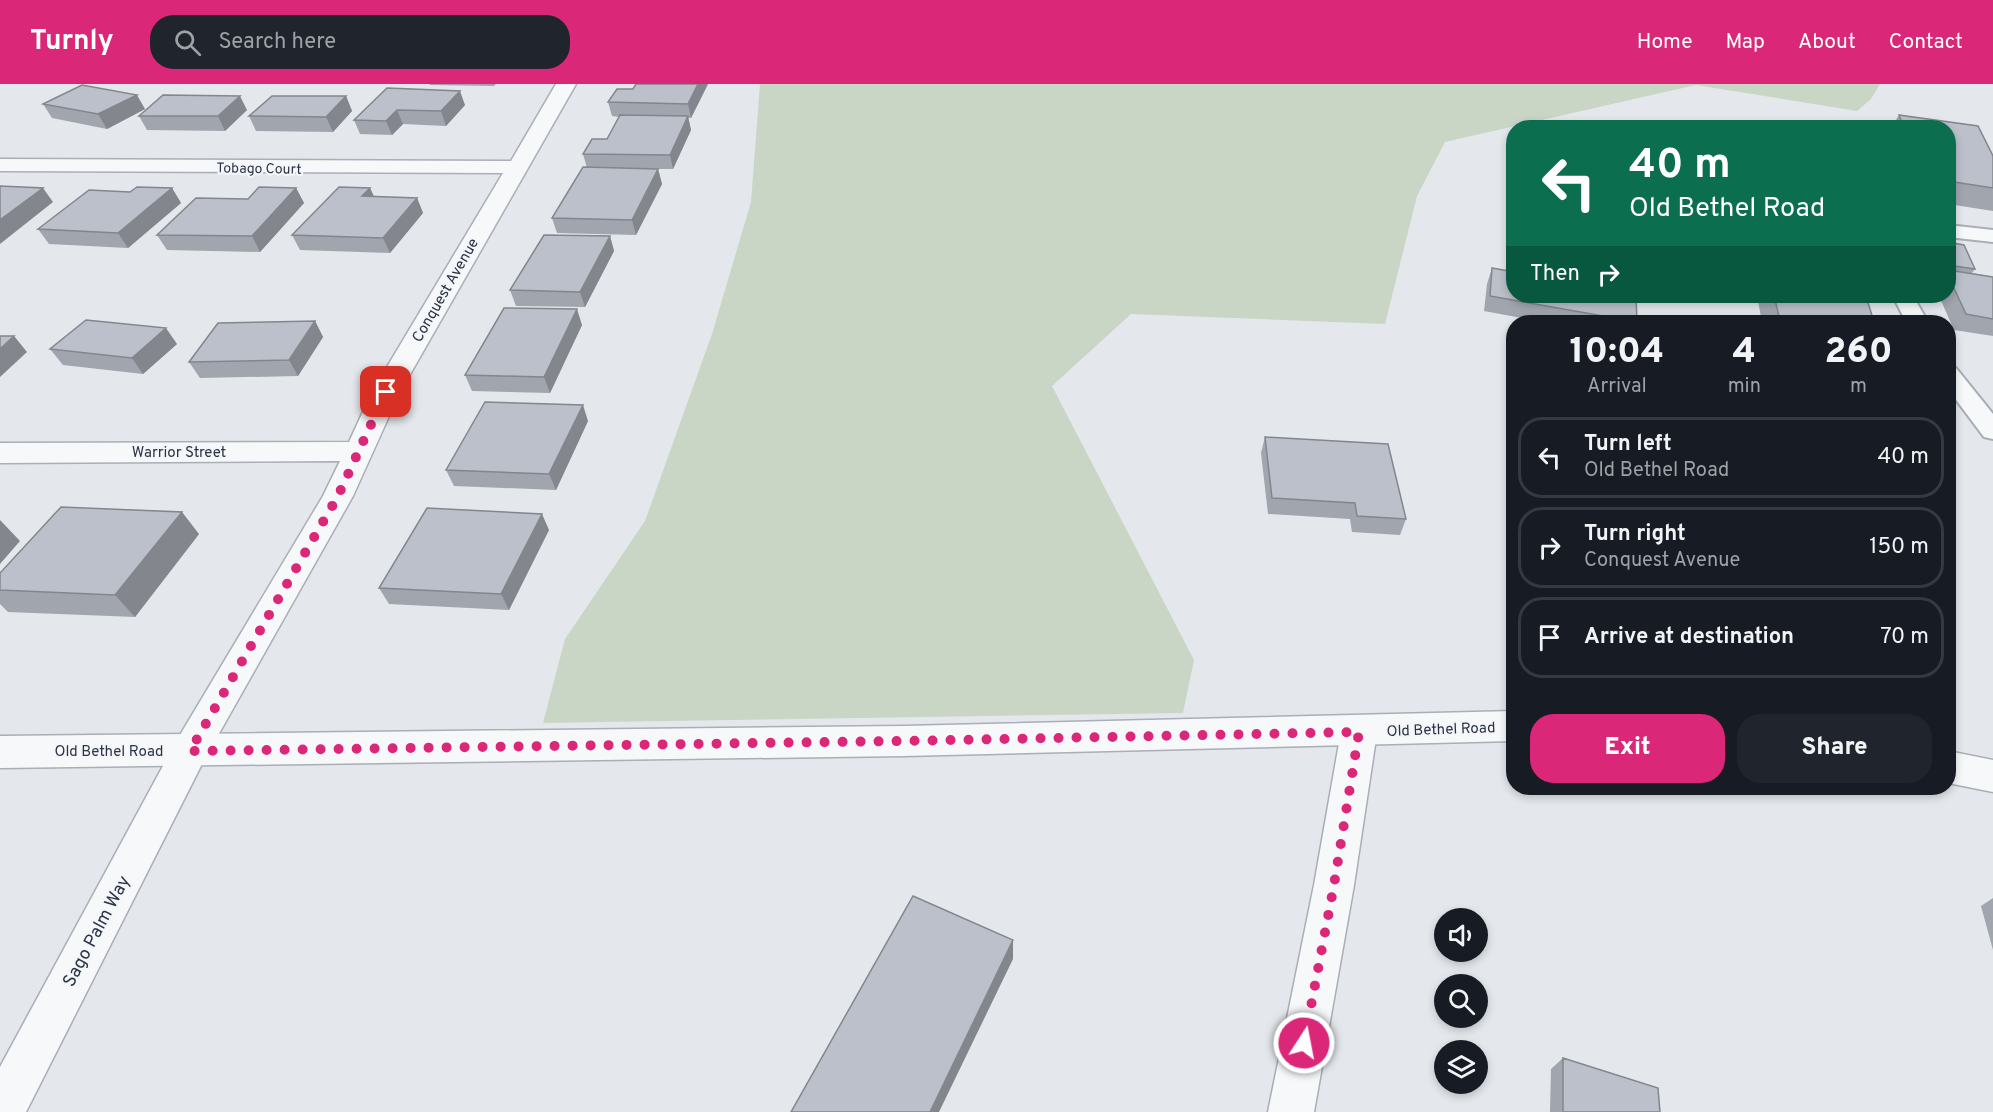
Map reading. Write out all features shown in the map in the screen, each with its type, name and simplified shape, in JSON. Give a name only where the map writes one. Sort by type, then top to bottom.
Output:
[{"type":"street","name":"Conquest Avenue","points":[[190,751],[338,496],[386,392],[566,84]]},
{"type":"street","name":"Tobago Court","points":[[0,165],[517,167]]},
{"type":"street","name":"Warrior Street","points":[[0,453],[359,451]]},
{"type":"street","name":"Old Bethel Road","points":[[0,752],[904,741],[1359,732],[1506,726]]},
{"type":"street","points":[[1291,1112],[1334,885],[1359,732]]},
{"type":"street","name":"Sago Palm Way","points":[[1,1112],[190,751]]},
{"type":"street","points":[[1956,769],[1993,776]]},
{"type":"lane","points":[[1956,232],[1993,236]]},
{"type":"lane","points":[[1956,383],[1993,431]]},
{"type":"green space","points":[[760,84],[1880,84],[1871,99],[1857,111],[1696,85],[1542,120],[1506,120],[1506,128],[1445,142],[1417,196],[1385,324],[1131,314],[1052,386],[1194,660],[1183,713],[543,723],[565,639],[645,521],[712,334],[751,202]]},
{"type":"building","points":[[636,84],[698,84],[688,104],[608,102],[617,89],[633,89]]},
{"type":"building","points":[[82,85],[137,95],[98,114],[43,104]]},
{"type":"building","points":[[387,88],[460,91],[441,111],[397,110],[386,121],[354,120]]},
{"type":"building","points":[[163,95],[240,96],[218,116],[139,116]]},
{"type":"building","points":[[272,96],[346,96],[326,117],[249,116]]},
{"type":"building","points":[[620,115],[688,116],[670,155],[583,154],[592,139],[607,139]]},
{"type":"building","points":[[1899,115],[1935,120],[1901,120]]},
{"type":"building","points":[[1956,123],[1978,126],[1993,156],[1993,188],[1956,182]]},
{"type":"building","points":[[583,167],[658,169],[632,220],[552,218]]},
{"type":"building","points":[[0,186],[43,188],[0,220]]},
{"type":"building","points":[[137,187],[172,188],[118,233],[38,229],[89,190],[130,192]]},
{"type":"building","points":[[259,187],[296,188],[252,236],[157,235],[196,198],[248,199]]},
{"type":"building","points":[[339,187],[370,188],[362,196],[417,198],[383,238],[292,235]]},
{"type":"building","points":[[544,235],[610,236],[580,292],[510,290]]},
{"type":"building","points":[[1956,244],[1964,245],[1975,269],[1956,266]]},
{"type":"building","points":[[1492,268],[1506,271],[1506,299],[1490,296]]},
{"type":"building","points":[[1956,271],[1993,277],[1993,319],[1966,314],[1956,292]]},
{"type":"building","points":[[1530,303],[1636,303],[1637,315],[1597,315]]},
{"type":"building","points":[[1776,303],[1868,303],[1872,315],[1779,315]]},
{"type":"building","points":[[504,308],[577,309],[544,377],[465,375]]},
{"type":"building","points":[[86,320],[166,328],[132,358],[50,349]]},
{"type":"building","points":[[315,321],[289,360],[189,362],[218,323]]},
{"type":"building","points":[[0,336],[14,336],[0,349]]},
{"type":"building","points":[[485,402],[583,405],[549,474],[446,470]]},
{"type":"building","points":[[1265,437],[1388,444],[1406,519],[1357,516],[1355,503],[1272,498]]},
{"type":"building","points":[[61,507],[182,512],[115,595],[0,590],[0,573]]},
{"type":"building","points":[[427,508],[542,514],[501,594],[379,588]]},
{"type":"building","points":[[913,896],[1013,940],[930,1112],[791,1112]]},
{"type":"building","points":[[1563,1058],[1658,1088],[1660,1112],[1563,1112]]},
{"type":"route","points":[[386,392],[338,496],[190,751],[1359,732],[1334,885],[1304,1043]]}]
